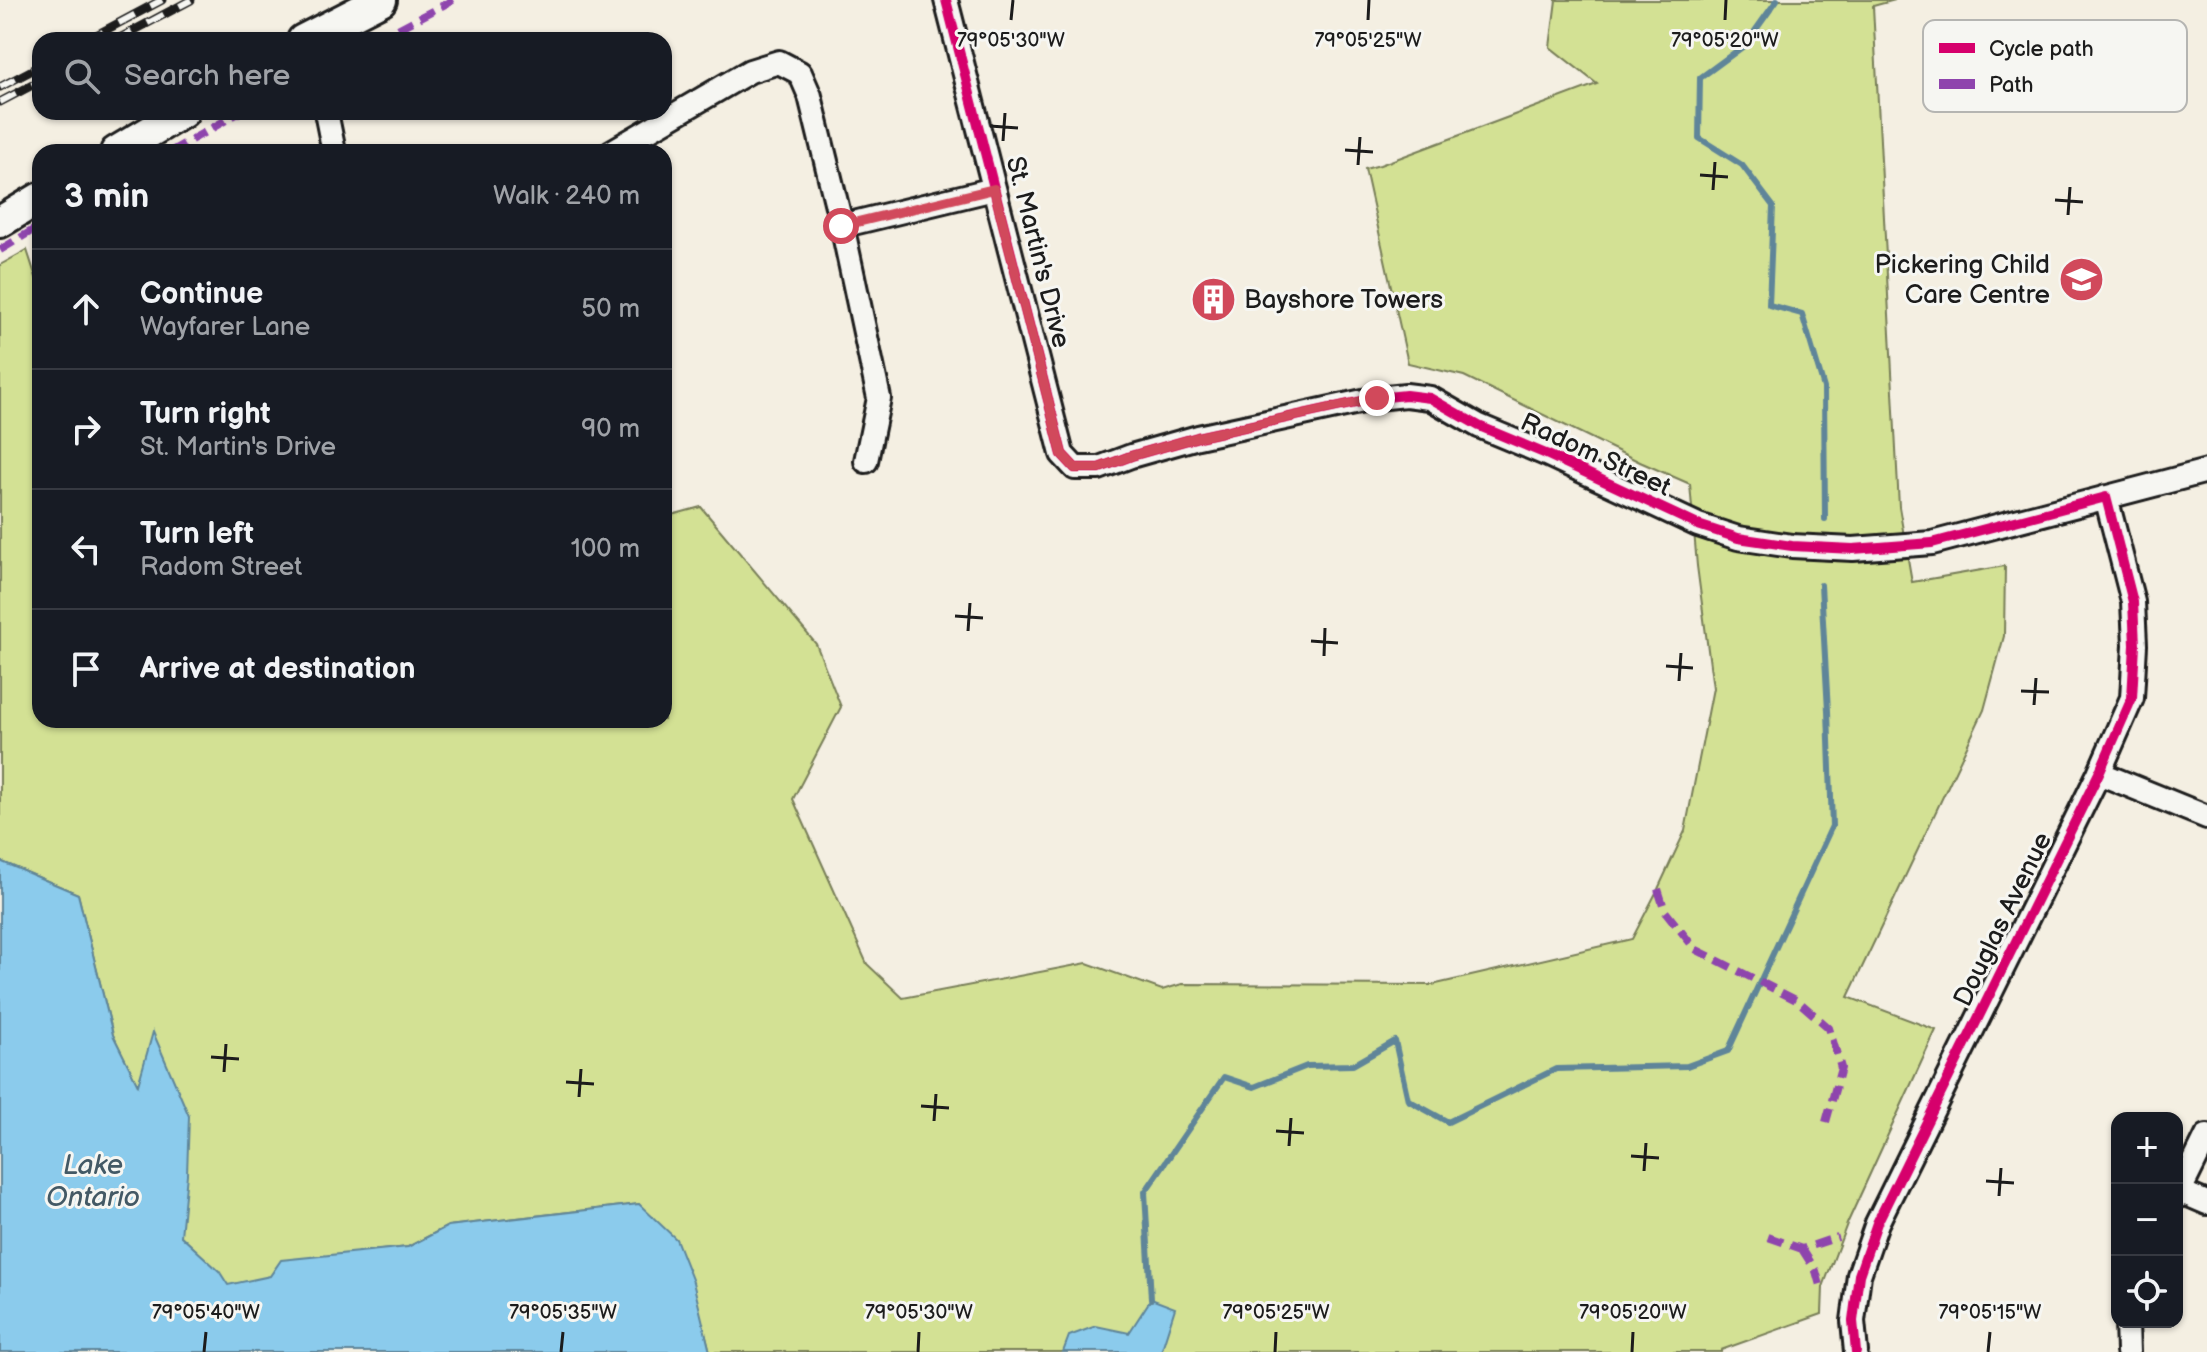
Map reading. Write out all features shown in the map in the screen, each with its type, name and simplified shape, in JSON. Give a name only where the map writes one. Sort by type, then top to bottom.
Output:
[{"type":"main road","points":[[319,32],[381,0]]},
{"type":"main road","points":[[129,144],[170,120]]},
{"type":"main road","points":[[0,222],[32,203]]},
{"type":"street","name":"St. Martin's Drive","points":[[946,0],[1062,454],[1075,468]]},
{"type":"street","points":[[672,116],[750,71],[779,62],[800,73],[810,96],[879,398],[866,461]]},
{"type":"street","points":[[328,120],[332,144]]},
{"type":"street","points":[[625,144],[666,120]]},
{"type":"street","points":[[841,226],[994,189]]},
{"type":"street","name":"Radom Street","points":[[1075,468],[1099,468],[1198,437],[1377,398],[1406,395],[1430,398],[1479,426],[1698,525],[1738,538],[1792,546],[1853,549],[1932,543],[2207,471]]},
{"type":"street","name":"Douglas Avenue","points":[[1856,1352],[1853,1321],[1859,1275],[1877,1223],[2099,773],[2132,698],[2135,645],[2133,602],[2106,497]]},
{"type":"street","points":[[2099,773],[2207,817]]},
{"type":"street","points":[[2183,1184],[2207,1136]]},
{"type":"street","points":[[2183,1196],[2207,1203]]},
{"type":"street","points":[[2127,1328],[2128,1352]]},
{"type":"green space","points":[[1556,0],[1895,0],[1873,6],[1899,507],[1912,582],[2005,566],[2004,636],[1984,710],[1848,997],[1936,1030],[1847,1224],[1823,1287],[1822,1314],[1721,1352],[710,1352],[705,1332],[639,1204],[448,1226],[408,1247],[363,1252],[234,1352],[198,1252],[181,1236],[138,1086],[113,1035],[78,894],[0,861],[0,265],[27,250],[32,265],[32,728],[672,728],[672,515],[701,507],[816,644],[841,707],[793,799],[867,964],[903,998],[1087,963],[1162,990],[1182,984],[1432,985],[1632,939],[1685,831],[1713,688],[1690,484],[1464,376],[1408,363],[1365,169],[1597,84],[1550,47]]},
{"type":"water","name":"Lake Ontario","points":[[0,861],[78,894],[113,1035],[138,1085],[153,1032],[189,1116],[181,1236],[219,1271],[228,1285],[270,1276],[281,1260],[408,1247],[448,1226],[639,1204],[676,1239],[693,1282],[710,1352],[0,1352]]},
{"type":"water","points":[[1151,1299],[1175,1308],[1161,1352],[1063,1352],[1069,1336],[1096,1326],[1129,1333]]},
{"type":"waterway","points":[[1777,0],[1745,45],[1700,78],[1699,138],[1742,165],[1773,206],[1769,305],[1802,314],[1824,388],[1825,519]]},
{"type":"waterway","points":[[1151,1299],[1145,1192],[1224,1077],[1254,1087],[1307,1066],[1353,1065],[1395,1041],[1408,1100],[1448,1122],[1556,1069],[1687,1066],[1728,1051],[1832,826],[1821,585]]},
{"type":"railway","points":[[102,32],[162,0]]},
{"type":"railway","points":[[131,32],[191,0]]},
{"type":"railway","points":[[0,87],[32,70]]},
{"type":"railway","points":[[0,102],[32,85]]},
{"type":"marked path","points":[[392,32],[453,0]]},
{"type":"marked path","points":[[184,144],[226,120]]},
{"type":"marked path","points":[[0,250],[32,231]]},
{"type":"marked path","points":[[1658,889],[1665,911],[1695,949],[1798,1001],[1829,1028],[1841,1068],[1826,1122]]},
{"type":"marked path","points":[[1768,1237],[1802,1249],[1838,1237]]},
{"type":"marked path","points":[[1802,1249],[1816,1271],[1821,1289]]},
{"type":"cycle path","points":[[946,0],[1062,454],[1075,468],[1099,468],[1198,437],[1377,398],[1406,395],[1430,398],[1479,426],[1698,525],[1738,538],[1792,546],[1853,549],[1932,543],[2106,497],[2133,602],[2135,645],[2132,698],[2099,773],[1877,1223],[1859,1275],[1853,1321],[1856,1352]]},
{"type":"place","name":"Pickering Child Care Centre","points":[[2081,279]]},
{"type":"place","name":"Bayshore Towers","points":[[1213,299]]},
{"type":"route","points":[[841,226],[994,189],[1062,454],[1075,468],[1099,468],[1198,437],[1377,398]]}]
